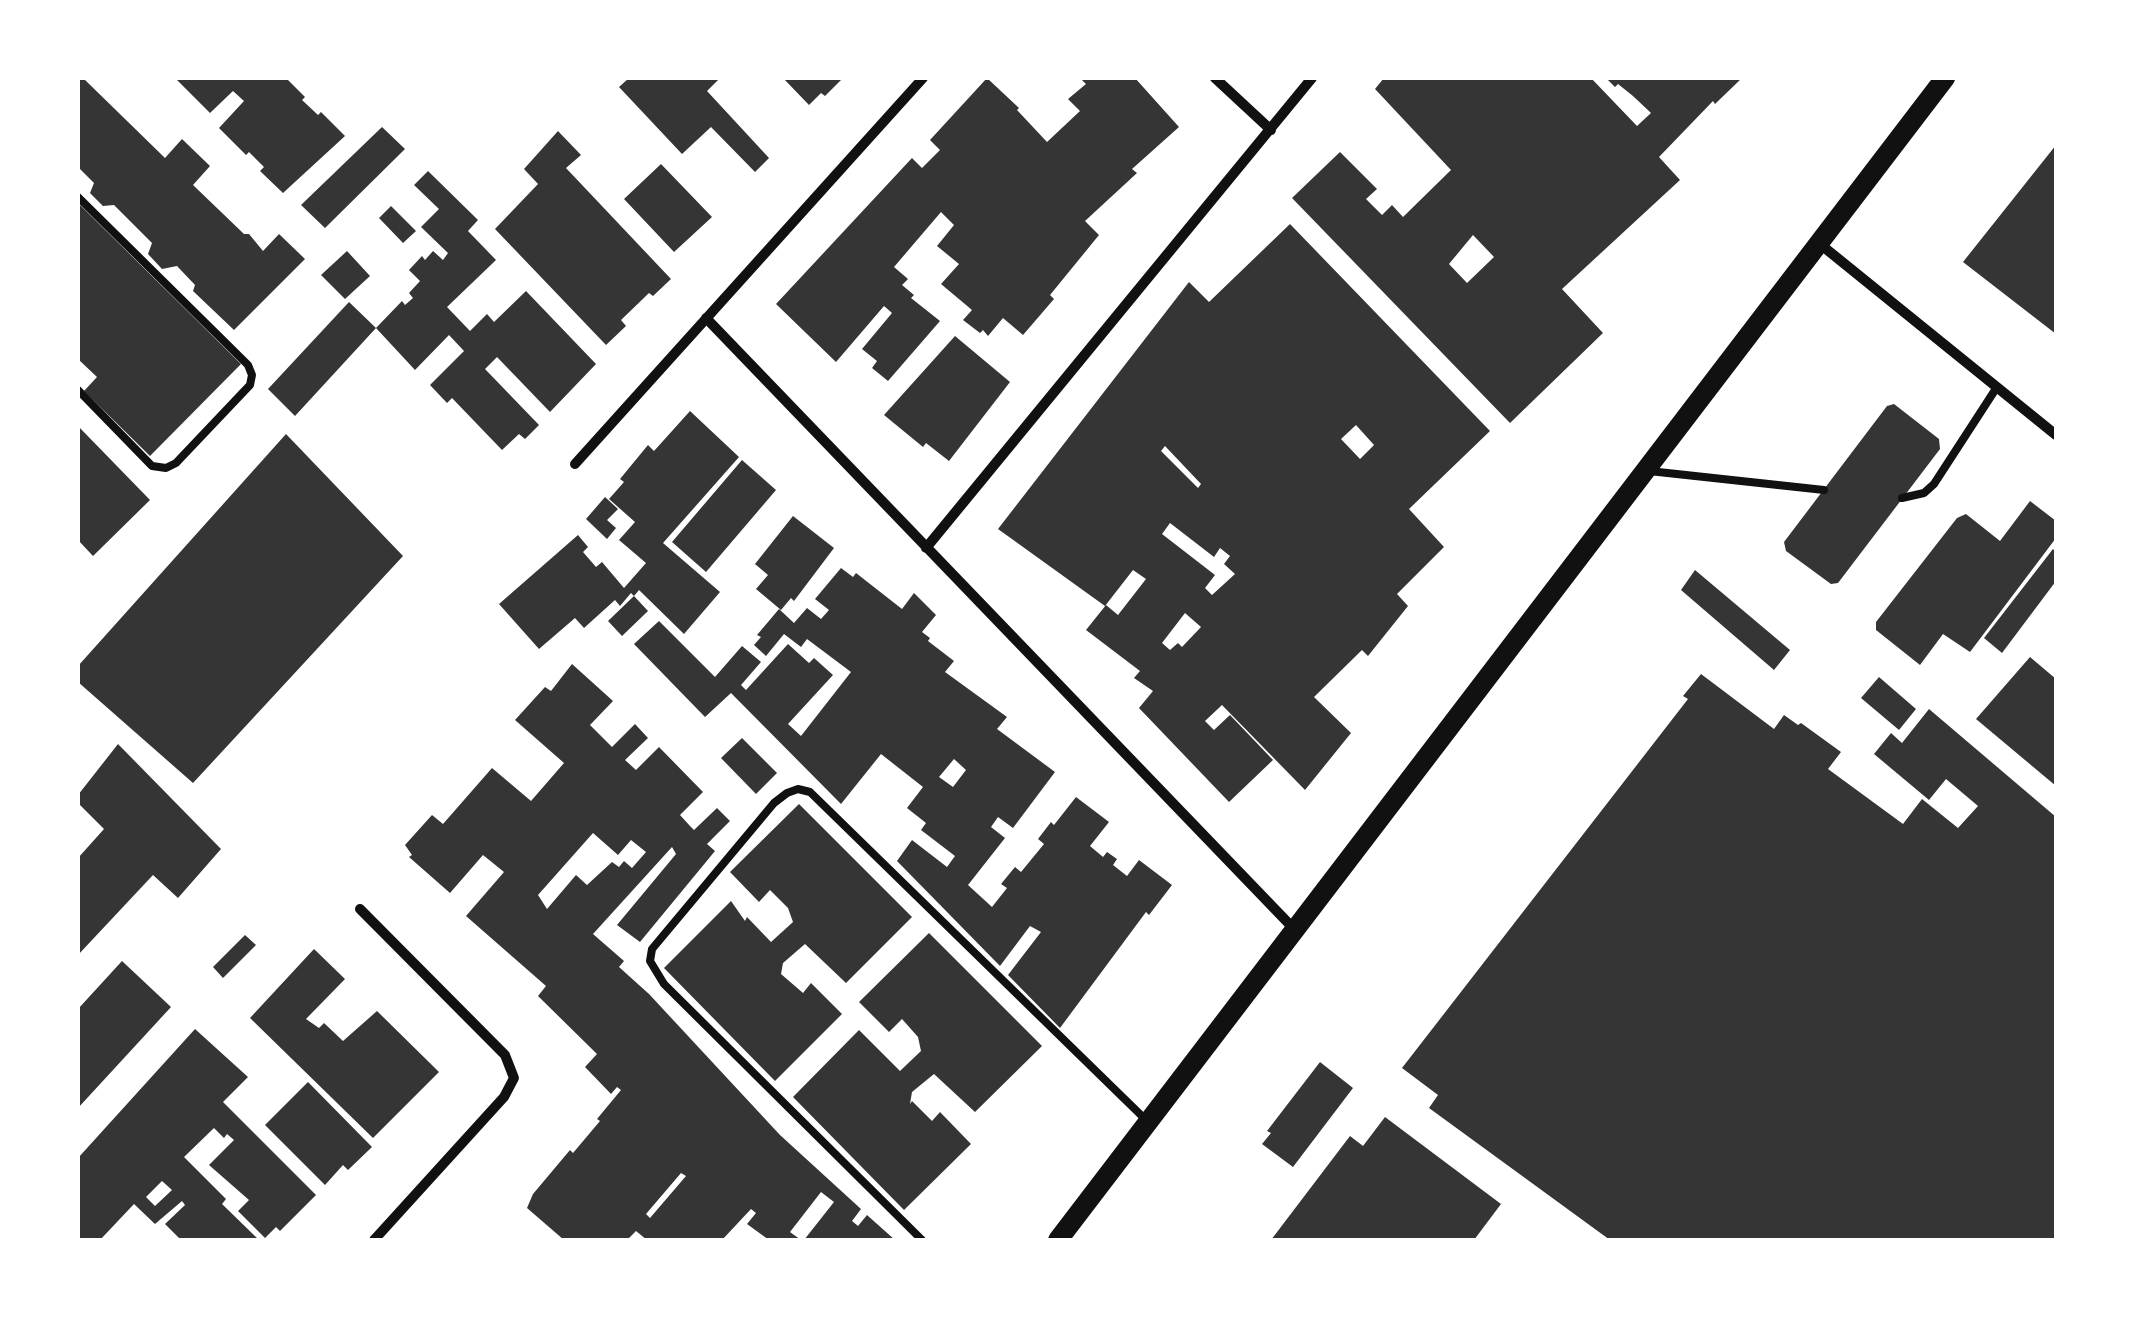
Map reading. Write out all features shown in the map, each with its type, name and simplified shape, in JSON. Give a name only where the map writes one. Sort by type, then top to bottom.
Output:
[{"type":"main road","points":[[1058,1240],[1945,78]]},
{"type":"street","points":[[574,464],[923,78]]},
{"type":"street","points":[[1215,78],[1271,130]]},
{"type":"street","points":[[926,548],[1312,78]]},
{"type":"street","points":[[1820,244],[2056,435]]},
{"type":"street","points":[[706,318],[1295,930]]},
{"type":"street","points":[[360,909],[505,1055],[514,1078],[504,1097],[374,1240]]},
{"type":"lane","points":[[78,197],[248,365],[252,375],[238,398],[176,463],[166,468],[152,466],[78,390]]},
{"type":"lane","points":[[1902,498],[1913,498],[1934,484],[1996,388]]},
{"type":"lane","points":[[1644,470],[1824,490]]},
{"type":"lane","points":[[922,1240],[664,984],[650,961],[652,948],[787,792],[810,792],[1148,1122]]},
{"type":"building","points":[[78,78],[83,78],[165,158],[182,139],[210,166],[193,185],[263,251],[279,234],[305,259],[234,330],[193,291],[195,285],[177,266],[162,269],[148,254],[152,243],[114,205],[103,206],[90,193],[94,183],[78,167]]},
{"type":"building","points":[[175,78],[286,78],[305,97],[302,100],[345,136],[283,193],[260,171],[264,167],[219,128],[244,101],[233,91],[210,113]]},
{"type":"building","points":[[629,78],[720,78],[707,91],[769,158],[755,172],[711,127],[682,154],[619,87]]},
{"type":"building","points":[[783,78],[843,78],[809,105]]},
{"type":"building","points":[[987,78],[1047,142],[1080,111],[1068,99],[1086,84],[1080,78],[1135,78],[1179,127],[1132,169],[1137,173],[1085,221],[1099,235],[1023,335],[1003,318],[988,336],[963,320],[972,310],[941,284],[959,264],[937,246],[954,225],[941,212],[894,267],[908,279],[902,285],[914,295],[911,298],[940,321],[888,381],[872,368],[877,361],[862,349],[892,313],[884,306],[836,362],[776,304],[912,158],[922,168],[940,150],[930,140]]},
{"type":"building","points":[[1384,78],[1591,78],[1637,126],[1651,113],[1606,78],[1742,78],[1715,104],[1713,101],[1659,157],[1680,180],[1562,289],[1603,333],[1510,423],[1292,198],[1340,152],[1377,189],[1366,199],[1382,215],[1392,205],[1403,217],[1451,170],[1375,89]],"holes":[[[1473,235],[1494,257],[1467,283],[1449,264]]]},
{"type":"building","points":[[382,127],[405,149],[325,228],[301,205]]},
{"type":"building","points":[[558,131],[581,155],[566,168],[671,279],[653,296],[649,293],[621,320],[626,326],[606,345],[495,229],[538,184],[524,169]]},
{"type":"building","points":[[2056,145],[2056,334],[1963,262]]},
{"type":"building","points":[[661,164],[712,217],[674,252],[624,199]]},
{"type":"building","points":[[428,171],[478,220],[468,231],[496,260],[447,307],[470,331],[487,314],[494,322],[526,291],[596,364],[550,412],[497,357],[485,369],[539,425],[525,439],[519,434],[502,450],[452,398],[447,403],[430,385],[464,351],[449,335],[415,370],[376,328],[402,301],[405,305],[413,298],[409,293],[420,281],[409,270],[422,256],[425,260],[433,251],[443,260],[448,253],[421,227],[439,209],[414,185]]},
{"type":"building","points":[[78,203],[241,364],[150,456],[84,391],[97,377],[78,359]]},
{"type":"building","points":[[391,206],[416,231],[403,243],[379,218]]},
{"type":"building","points":[[1290,224],[1490,431],[1409,509],[1444,547],[1397,594],[1408,606],[1368,656],[1362,650],[1314,697],[1351,733],[1305,790],[1222,705],[1205,721],[1214,730],[1230,715],[1273,760],[1229,802],[1139,708],[1153,691],[1134,678],[1140,671],[1086,630],[1106,605],[1118,615],[1146,579],[1133,570],[1105,606],[998,529],[1189,282],[1209,302]],"holes":[[[1356,425],[1374,445],[1360,459],[1341,439]],[[1165,446],[1201,484],[1198,488],[1161,451]],[[1170,523],[1214,557],[1220,548],[1230,556],[1224,564],[1235,574],[1212,595],[1205,588],[1215,575],[1162,534]],[[1185,613],[1201,627],[1182,647],[1178,643],[1170,650],[1162,643]]]},
{"type":"building","points":[[347,251],[370,276],[345,299],[321,275]]},
{"type":"building","points":[[349,302],[376,328],[295,416],[268,389]]},
{"type":"building","points":[[955,336],[1010,382],[949,461],[926,443],[923,447],[884,415]]},
{"type":"building","points":[[1894,404],[1939,439],[1940,449],[1838,583],[1831,584],[1786,551],[1784,542],[1887,406]]},
{"type":"building","points":[[690,411],[739,457],[663,543],[720,592],[684,634],[639,590],[620,606],[615,600],[584,628],[575,618],[539,649],[499,604],[578,535],[588,547],[583,552],[596,567],[602,562],[624,588],[646,563],[619,540],[635,522],[609,499],[648,445],[654,451]]},
{"type":"building","points":[[78,426],[150,500],[93,556],[78,540]]},
{"type":"building","points":[[286,434],[403,556],[193,783],[78,682],[78,666]]},
{"type":"building","points":[[742,460],[776,490],[706,572],[672,542]]},
{"type":"building","points":[[605,497],[618,509],[607,520],[616,528],[607,539],[586,519]]},
{"type":"building","points":[[2030,501],[2056,521],[2056,538],[1970,652],[1943,634],[1920,665],[1876,630],[1876,622],[1957,518],[1966,514],[2000,541]]},
{"type":"building","points":[[793,516],[834,548],[794,601],[791,598],[781,610],[756,589],[768,575],[755,564]]},
{"type":"building","points":[[2053,549],[2056,581],[2002,653],[1984,638]]},
{"type":"building","points":[[841,568],[853,577],[856,573],[902,609],[914,593],[936,615],[922,632],[954,661],[945,672],[1007,717],[997,729],[1055,772],[1013,828],[998,817],[991,827],[1005,838],[968,885],[992,907],[1007,888],[1001,884],[1015,867],[1021,872],[1044,844],[1038,839],[1076,797],[1109,822],[1090,846],[1103,857],[1107,852],[1117,859],[1113,865],[1127,876],[1139,860],[1172,885],[1149,915],[1146,912],[1060,1028],[1008,975],[1041,932],[1030,926],[1000,966],[897,861],[912,840],[947,867],[955,856],[921,830],[926,823],[907,808],[923,787],[881,754],[841,804],[731,693],[705,717],[634,644],[659,621],[715,677],[742,646],[761,662],[741,685],[746,690],[788,644],[809,663],[814,658],[833,675],[788,724],[801,736],[851,672],[807,639],[801,647],[784,634],[766,656],[754,645],[761,637],[757,635],[779,609],[794,623],[807,608],[821,619],[829,610],[815,599]],"holes":[[[954,759],[966,770],[953,787],[939,777]]]},
{"type":"building","points":[[1695,570],[1790,650],[1774,670],[1681,590]]},
{"type":"building","points":[[634,596],[648,611],[622,636],[608,621]]},
{"type":"building","points":[[2030,657],[2056,679],[2056,786],[1976,719]]},
{"type":"building","points":[[572,664],[613,701],[590,725],[612,747],[635,724],[648,738],[625,760],[636,770],[659,747],[703,792],[680,815],[694,830],[717,808],[730,821],[707,844],[715,851],[640,942],[617,925],[676,854],[672,847],[593,934],[624,961],[619,967],[780,1135],[861,1209],[852,1221],[858,1226],[867,1215],[895,1240],[804,1240],[834,1202],[821,1192],[790,1232],[801,1240],[769,1240],[747,1224],[756,1213],[751,1209],[722,1240],[647,1240],[636,1231],[627,1240],[564,1240],[527,1208],[533,1194],[570,1150],[573,1153],[621,1090],[617,1087],[611,1094],[585,1067],[597,1054],[538,996],[546,986],[466,916],[504,872],[483,855],[450,893],[409,857],[412,855],[405,845],[432,815],[443,824],[492,768],[531,801],[564,763],[515,720],[545,687],[551,691]],"holes":[[[593,833],[618,855],[631,840],[646,852],[632,868],[624,861],[619,867],[612,862],[587,885],[576,875],[547,909],[538,895]],[[681,1173],[686,1176],[650,1218],[646,1214]]]},
{"type":"building","points":[[1701,674],[1774,729],[1784,715],[1841,752],[1828,769],[1903,824],[1922,799],[1958,828],[1978,806],[1946,779],[1929,800],[1874,754],[1891,733],[1902,743],[1929,709],[2056,817],[2056,1240],[1610,1240],[1429,1108],[1438,1095],[1402,1068],[1688,699],[1683,696]]},
{"type":"building","points":[[1879,677],[1916,709],[1899,730],[1861,698]]},
{"type":"building","points":[[742,738],[777,773],[756,794],[721,758]]},
{"type":"building","points":[[118,744],[221,849],[178,898],[153,875],[78,955],[78,858],[104,829],[78,803],[78,795]]},
{"type":"building","points":[[799,804],[912,917],[846,983],[805,944],[783,963],[781,974],[803,993],[811,983],[842,1014],[775,1081],[664,968],[731,901],[745,921],[747,917],[771,942],[793,922],[788,908],[770,890],[759,902],[730,872]]},
{"type":"building","points":[[929,933],[1042,1046],[975,1112],[934,1074],[912,1092],[910,1104],[912,1101],[932,1121],[940,1112],[971,1144],[904,1210],[793,1097],[859,1030],[900,1071],[921,1051],[918,1037],[902,1019],[889,1032],[859,1002]]},
{"type":"building","points":[[245,935],[256,945],[223,978],[213,967]]},
{"type":"building","points":[[314,949],[345,979],[306,1019],[319,1028],[324,1023],[343,1041],[377,1011],[439,1072],[373,1138],[250,1018]]},
{"type":"building","points":[[122,961],[171,1007],[78,1108],[78,1009]]},
{"type":"building","points":[[195,1029],[248,1077],[223,1102],[316,1195],[280,1231],[276,1227],[265,1238],[238,1211],[249,1200],[209,1165],[234,1140],[227,1134],[224,1138],[214,1128],[184,1157],[226,1199],[222,1204],[259,1240],[181,1240],[165,1224],[185,1205],[182,1201],[155,1224],[134,1204],[100,1240],[80,1240],[78,1158]],"holes":[[[162,1181],[172,1190],[155,1206],[146,1197]]]},
{"type":"building","points":[[1320,1062],[1353,1088],[1293,1167],[1262,1144],[1271,1133],[1267,1131]]},
{"type":"building","points":[[308,1082],[372,1147],[348,1170],[343,1165],[325,1185],[265,1125]]},
{"type":"building","points":[[1385,1117],[1501,1204],[1474,1240],[1271,1240],[1350,1136],[1363,1146]]}]
